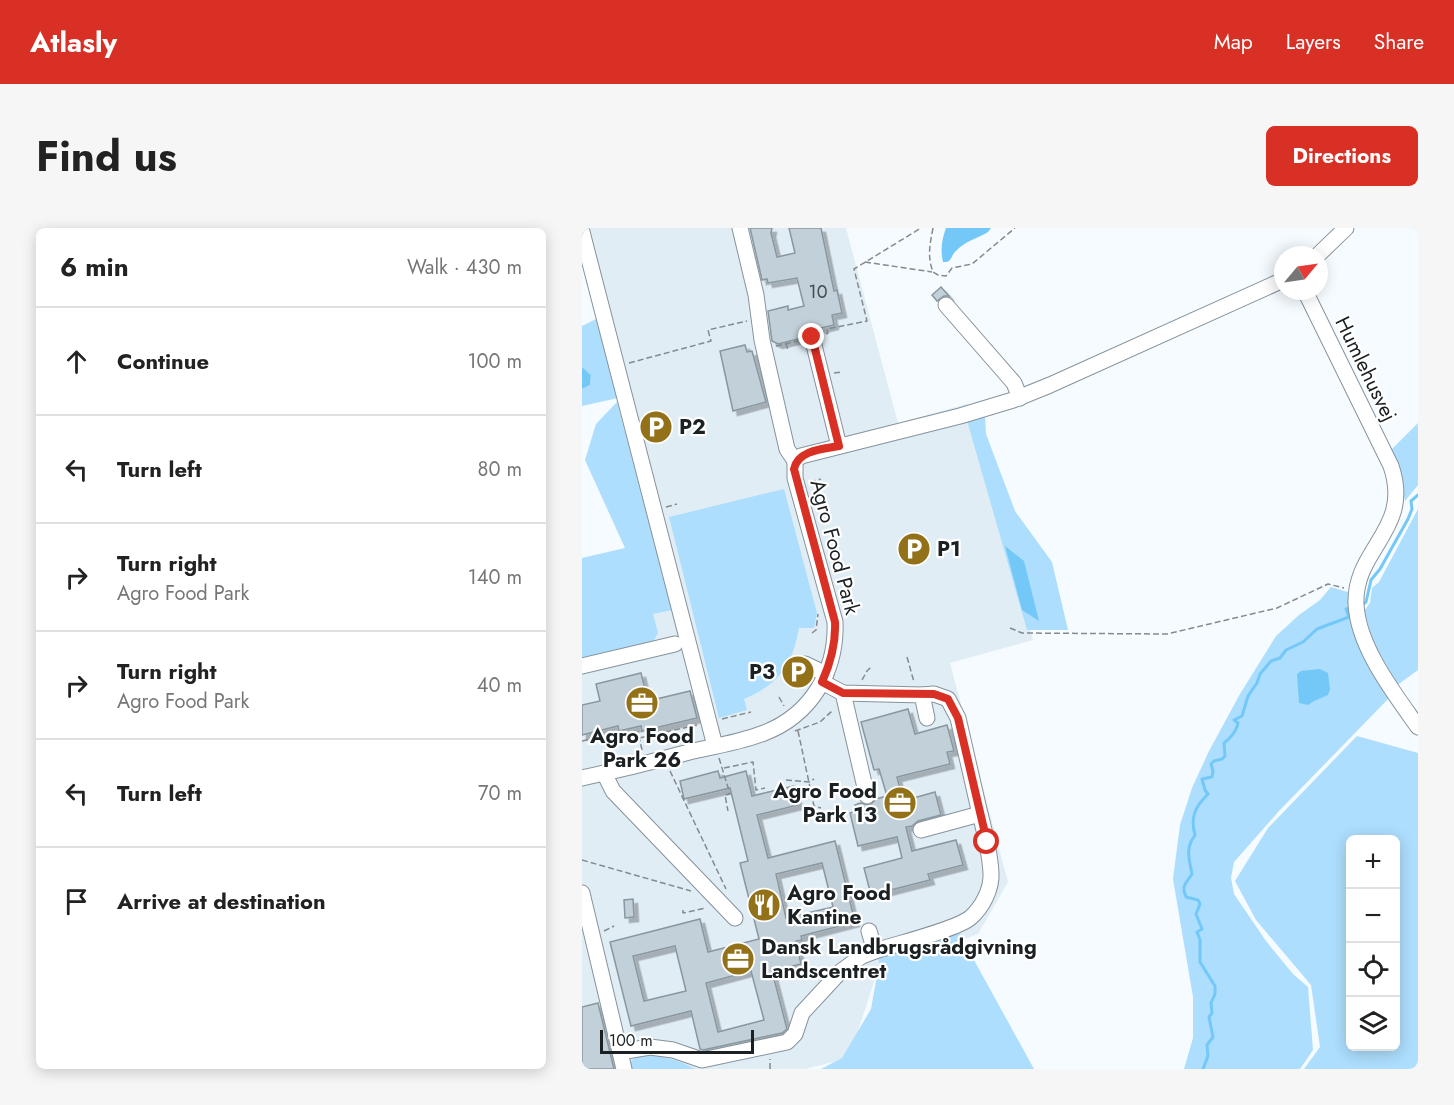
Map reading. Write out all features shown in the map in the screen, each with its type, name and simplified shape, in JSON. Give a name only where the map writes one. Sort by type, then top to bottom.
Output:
[{"type":"street","points":[[740,228],[787,449],[795,461]]},
{"type":"street","points":[[1327,246],[1346,228]]},
{"type":"street","points":[[582,232],[715,746]]},
{"type":"street","name":"Agro Food Park","points":[[582,778],[795,724],[812,699],[824,678],[833,652],[835,622],[795,478],[795,461],[808,453],[960,416],[1020,398],[1274,284]]},
{"type":"street","name":"Humlehusvej","points":[[1309,300],[1391,466],[1396,481],[1395,510],[1363,570],[1357,591],[1357,612],[1363,635],[1379,668],[1418,727]]},
{"type":"street","points":[[946,305],[1014,383],[1020,398]]},
{"type":"street","points":[[812,337],[839,446]]},
{"type":"street","points":[[582,666],[675,644]]},
{"type":"street","points":[[620,1052],[650,1047],[673,1050],[702,1060],[787,1042],[795,1034],[802,1013],[840,972],[862,956],[955,926],[969,919],[983,903],[992,876],[987,842],[958,718],[948,699],[934,694],[847,695],[805,664]]},
{"type":"street","points":[[847,695],[867,796]]},
{"type":"street","points":[[920,695],[927,718]]},
{"type":"street","points":[[604,773],[613,791],[735,918]]},
{"type":"street","points":[[921,830],[980,814]]},
{"type":"street","points":[[582,893],[587,937],[624,1069]]},
{"type":"street","points":[[869,931],[875,951]]},
{"type":"path","points":[[764,349],[828,333],[827,329],[867,321],[854,269],[921,228]]},
{"type":"path","points":[[933,228],[928,253],[933,272]]},
{"type":"path","points":[[865,262],[946,276],[951,268],[972,264],[1016,228]]},
{"type":"path","points":[[616,366],[681,351],[711,341],[708,330],[758,318]]},
{"type":"path","points":[[786,344],[788,351]]},
{"type":"path","points":[[1010,628],[1022,633],[1167,634],[1277,608],[1328,584],[1357,591]]},
{"type":"path","points":[[907,657],[920,695]]},
{"type":"path","points":[[795,724],[820,722],[872,666]]},
{"type":"path","points":[[789,734],[795,724]]},
{"type":"path","points":[[795,724],[814,806],[820,808]]},
{"type":"path","points":[[582,741],[638,732],[642,751]]},
{"type":"path","points":[[639,738],[665,732]]},
{"type":"path","points":[[802,752],[806,751]]},
{"type":"path","points":[[665,758],[728,892]]},
{"type":"path","points":[[728,811],[725,795],[730,794],[724,768],[753,762],[756,790],[765,788]]},
{"type":"path","points":[[786,780],[809,782],[814,779]]},
{"type":"path","points":[[582,860],[698,893]]},
{"type":"path","points":[[683,910],[683,913],[707,908],[709,910]]},
{"type":"shaded area","points":[[582,228],[846,228],[898,423],[967,404],[1033,640],[950,663],[1008,882],[978,934],[878,970],[849,1058],[805,1069],[582,1069],[582,586],[659,568],[582,262]]},
{"type":"shaded area","points":[[946,228],[991,228],[988,232],[967,242],[955,252],[950,260],[943,262],[942,245]]},
{"type":"shaded area","points":[[596,319],[618,398],[582,406],[582,389],[590,385],[591,375],[582,367],[582,326]]},
{"type":"shaded area","points":[[582,367],[591,375],[590,385],[582,389]]},
{"type":"shaded area","points":[[617,402],[672,610],[653,614],[658,633],[653,642],[582,659],[582,558],[625,548],[585,460],[596,424]]},
{"type":"shaded area","points":[[985,416],[986,434],[1015,511],[1052,562],[1068,630],[1027,630],[968,424],[967,419]]},
{"type":"shaded area","points":[[1418,423],[1418,485],[1405,501],[1399,467],[1390,451]]},
{"type":"shaded area","points":[[784,489],[817,613],[814,628],[799,628],[788,663],[775,680],[744,699],[747,710],[719,718],[669,517]]},
{"type":"shaded area","points":[[1418,509],[1418,670],[1396,686],[1378,657],[1364,611],[1370,603],[1372,588],[1379,582]]},
{"type":"shaded area","points":[[1005,546],[1024,561],[1039,621],[1022,610]]},
{"type":"shaded area","points":[[1331,587],[1351,593],[1390,697],[1279,811],[1234,862],[1231,878],[1234,894],[1266,941],[1293,974],[1308,987],[1313,1050],[1300,1069],[1184,1069],[1193,1038],[1193,997],[1173,879],[1180,825],[1192,788],[1209,751],[1240,694],[1276,636],[1320,600]]},
{"type":"shaded area","points":[[1320,669],[1328,673],[1330,689],[1328,695],[1308,705],[1299,703],[1297,674],[1301,671]]},
{"type":"shaded area","points":[[1357,736],[1418,753],[1418,1069],[1304,1069],[1320,1047],[1311,985],[1256,920],[1235,881],[1268,828]]},
{"type":"shaded area","points":[[958,931],[1034,1069],[821,1069],[842,1058],[871,1009],[879,964],[878,956]]},
{"type":"shaded area","points":[[640,1055],[668,1058],[695,1069],[630,1069],[629,1062]]},
{"type":"building","points":[[750,228],[772,228],[771,233],[777,257],[795,253],[789,228],[821,228],[834,291],[837,290],[842,313],[832,315],[834,325],[817,329],[809,328],[805,330],[802,338],[778,344],[772,341],[768,311],[788,306],[788,310],[804,306],[797,278],[768,283],[767,279],[762,280]]},
{"type":"building","points":[[941,287],[949,296],[944,296],[937,301],[932,295]]},
{"type":"building","points":[[745,345],[747,352],[752,351],[766,402],[733,411],[720,351]]},
{"type":"building","name":"Agro Food Park 26","points":[[641,673],[648,701],[690,691],[697,718],[642,731],[641,726],[619,731],[618,726],[582,735],[582,705],[600,701],[596,684]]},
{"type":"building","name":"Agro Food Park 13","points":[[908,709],[915,734],[947,725],[954,751],[947,752],[950,764],[897,777],[903,801],[935,792],[941,815],[906,827],[912,851],[956,840],[963,865],[928,874],[930,880],[871,895],[864,868],[902,858],[897,837],[858,846],[850,813],[856,811],[855,805],[860,803],[870,805],[876,799],[887,796],[879,769],[874,770],[861,722]]},
{"type":"building","points":[[718,771],[720,778],[746,771],[752,796],[794,786],[798,805],[757,815],[768,858],[835,841],[855,922],[801,936],[802,940],[796,941],[801,964],[772,971],[787,1029],[782,1033],[703,1050],[700,1049],[691,1011],[631,1026],[610,942],[700,919],[708,952],[759,939],[740,863],[748,861],[730,788],[684,799],[680,781]],"holes":[[[822,863],[833,907],[786,918],[776,874]],[[675,946],[686,991],[644,1001],[633,956]],[[751,971],[764,1020],[718,1032],[706,983]]]},
{"type":"building","points":[[633,899],[634,917],[625,918],[624,900]]},
{"type":"building","points":[[598,1003],[614,1069],[582,1069],[582,1007]]},
{"type":"waterway","points":[[1362,605],[1366,602],[1371,580],[1380,569],[1408,519],[1412,509],[1411,501],[1418,495]]},
{"type":"waterway","points":[[1203,1069],[1208,1056],[1207,1045],[1213,1037],[1209,1017],[1212,1013],[1211,1003],[1215,994],[1215,986],[1200,962],[1200,940],[1197,932],[1202,929],[1196,914],[1200,904],[1198,900],[1186,897],[1184,890],[1192,874],[1189,854],[1195,835],[1193,818],[1200,803],[1208,794],[1202,779],[1212,777],[1211,764],[1225,756],[1224,743],[1233,734],[1238,723],[1234,720],[1242,716],[1248,696],[1260,674],[1271,661],[1280,658],[1286,650],[1303,642],[1317,629],[1349,617],[1346,609],[1350,608]]},
{"type":"place","name":"P2","points":[[656,427]]},
{"type":"place","name":"P1","points":[[914,549]]},
{"type":"place","name":"P3","points":[[798,672]]},
{"type":"place","name":"Agro Food Park 26","points":[[642,703]]},
{"type":"place","name":"Agro Food Park 13","points":[[900,803]]},
{"type":"place","name":"Agro Food Kantine","points":[[764,905]]},
{"type":"place","name":"Dansk Landbrugsrådgivning Landscentret","points":[[738,959]]},
{"type":"route","points":[[812,337],[839,446],[801,456],[795,461],[794,469],[835,622],[833,652],[822,682],[843,693],[934,694],[948,699],[958,718],[987,842]]}]
